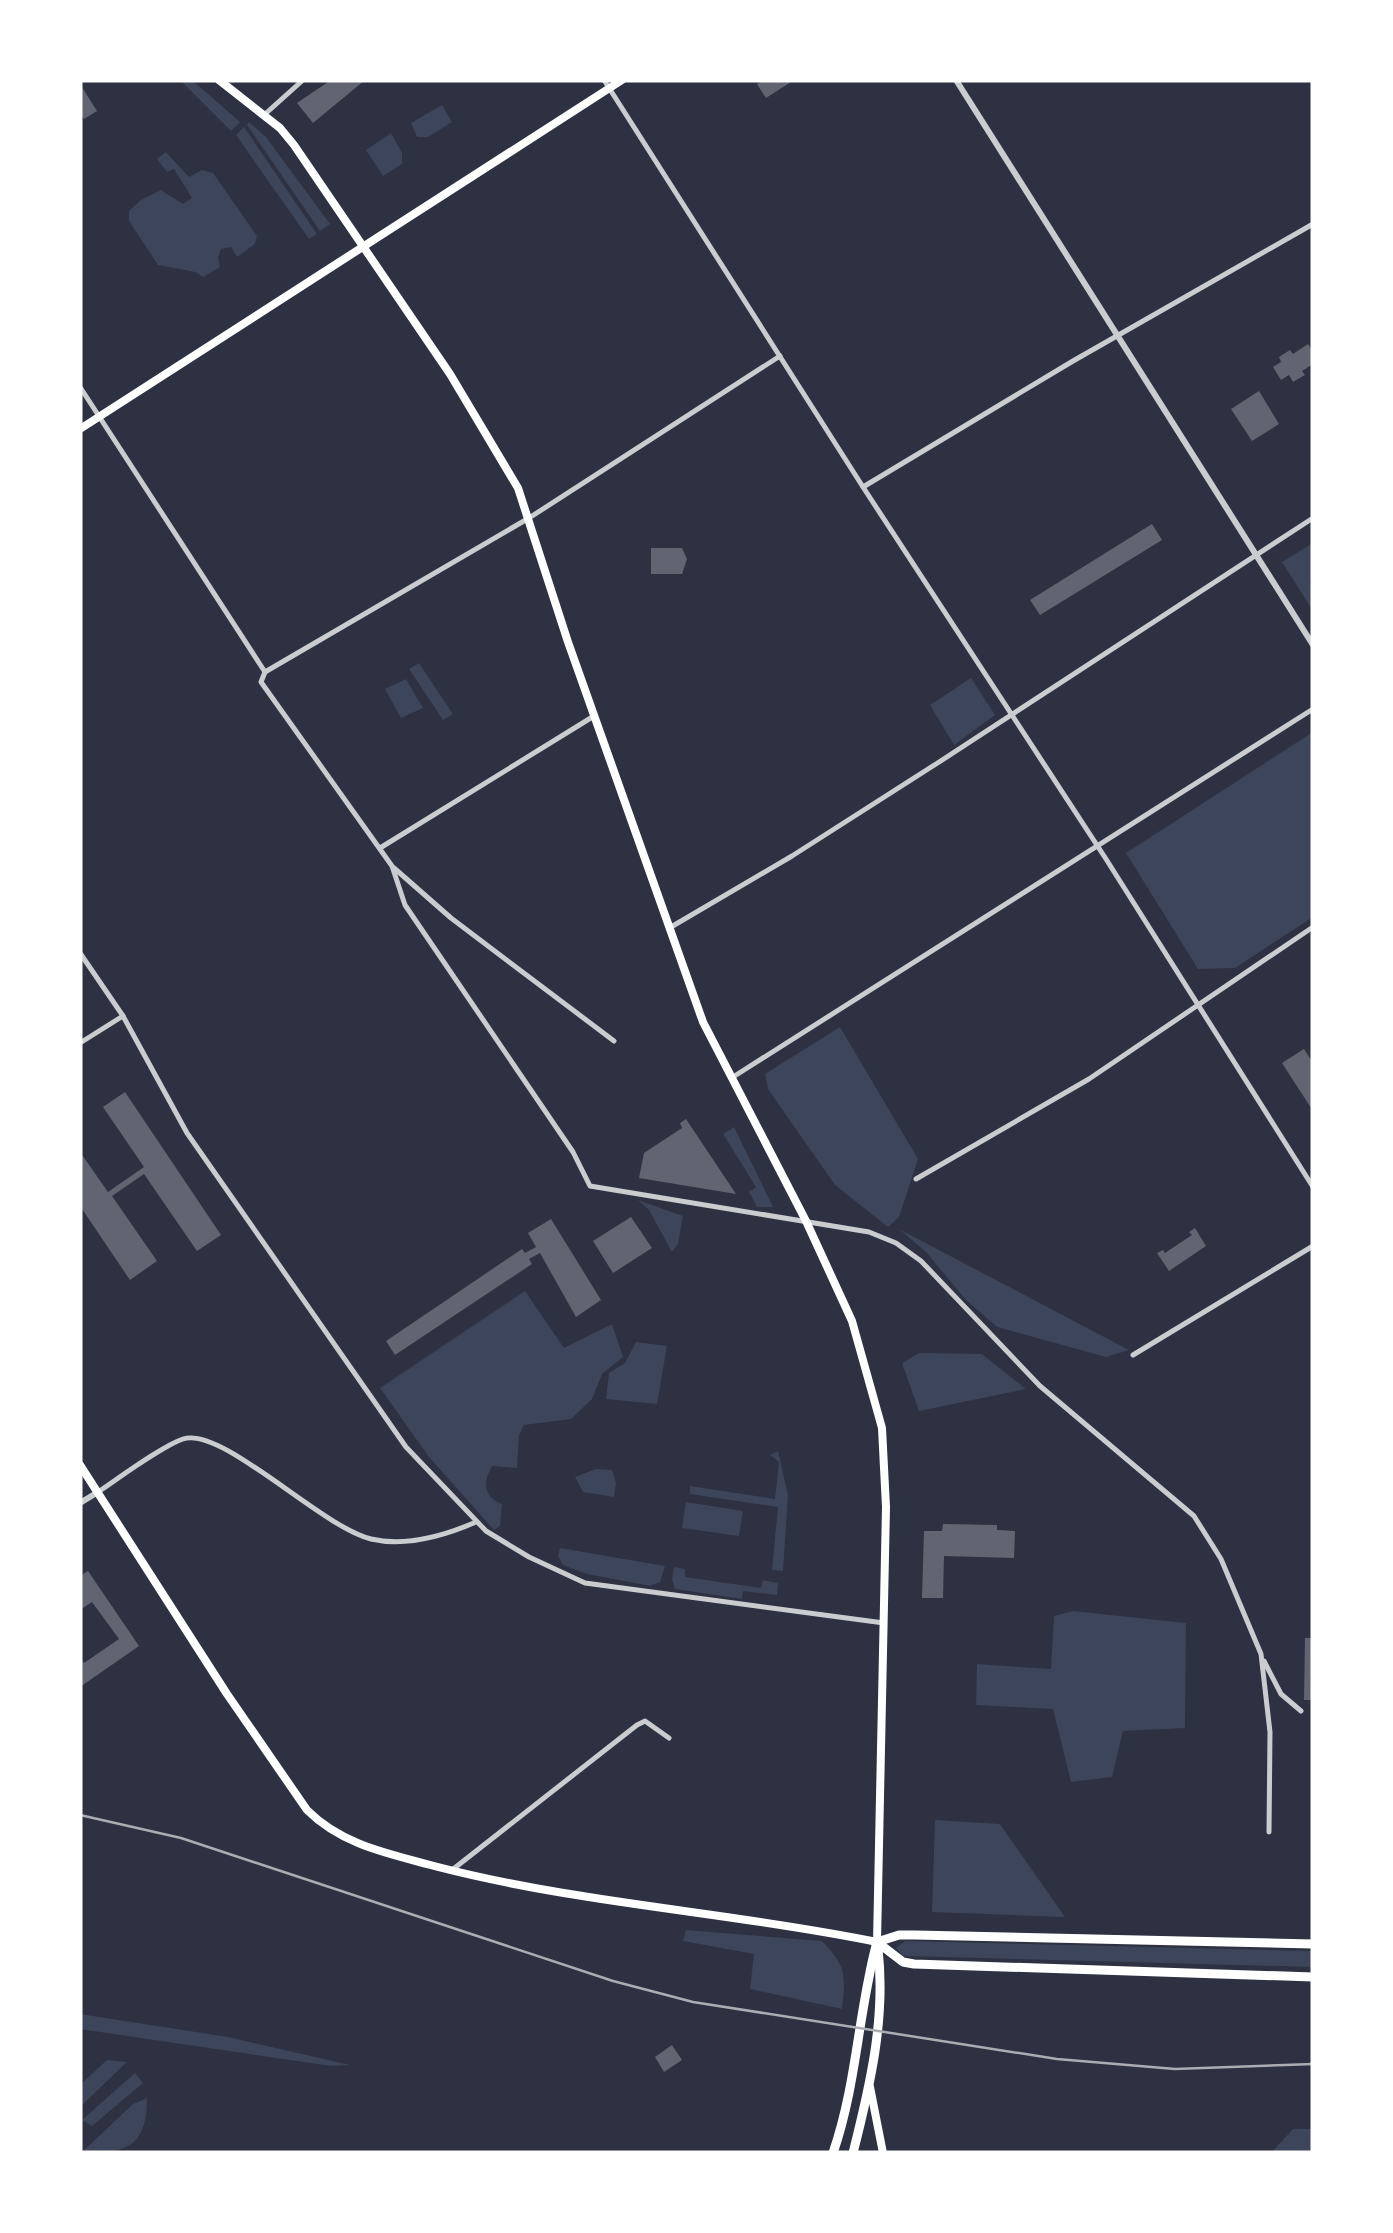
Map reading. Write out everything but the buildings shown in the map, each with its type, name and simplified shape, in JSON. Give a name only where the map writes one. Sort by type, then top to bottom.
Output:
[{"type":"main road","points":[[219,80],[294,144],[485,431],[518,488],[703,1022],[806,1221],[852,1321],[882,1428],[886,1507],[877,1942],[882,1988],[870,2087],[853,2153]]},
{"type":"main road","points":[[80,429],[607,84],[622,80]]},
{"type":"main road","points":[[80,1465],[227,1694],[307,1810],[347,1840],[511,1886],[877,1942],[915,1935],[1313,1944]]},
{"type":"main road","points":[[877,1942],[902,1962],[914,1964],[1313,1977]]},
{"type":"main road","points":[[832,2153],[852,2083],[865,1985],[877,1942]]},
{"type":"main road","points":[[870,2087],[883,2153]]},
{"type":"street","points":[[264,115],[303,80]]},
{"type":"street","points":[[956,80],[1313,645]]},
{"type":"street","points":[[607,84],[1099,847],[1313,1187]]},
{"type":"street","points":[[864,487],[1313,224]]},
{"type":"street","points":[[614,1041],[451,918],[392,866],[261,682],[265,672],[528,518],[780,356]]},
{"type":"street","points":[[80,387],[265,672]]},
{"type":"street","points":[[668,928],[792,856],[1313,518]]},
{"type":"street","points":[[732,1078],[1313,709]]},
{"type":"street","points":[[380,848],[596,716]]},
{"type":"street","points":[[392,866],[404,906],[420,923],[564,1139],[590,1186],[870,1232],[896,1243],[921,1261],[1040,1386],[1194,1516],[1221,1559],[1274,1685],[1301,1712]]},
{"type":"street","points":[[916,1178],[1089,1080],[1313,927]]},
{"type":"street","points":[[80,952],[123,1016],[187,1133],[406,1447],[476,1522],[528,1558],[586,1582],[884,1623]]},
{"type":"street","points":[[80,1043],[123,1016]]},
{"type":"street","points":[[1134,1356],[1313,1246]]},
{"type":"street","points":[[80,1503],[185,1438],[207,1438],[341,1528],[373,1540],[420,1540],[476,1522]]},
{"type":"street","points":[[1261,1654],[1270,1732],[1270,1832]]},
{"type":"street","points":[[452,1870],[638,1725],[650,1723],[669,1738]]},
{"type":"shaded area","points":[[180,80],[192,80],[240,122],[231,131]]},
{"type":"shaded area","points":[[442,105],[452,122],[428,137],[417,137],[411,123]]},
{"type":"shaded area","points":[[249,122],[266,137],[330,224],[320,231],[247,125]]},
{"type":"shaded area","points":[[244,127],[317,234],[309,239],[236,135]]},
{"type":"shaded area","points":[[391,133],[402,153],[402,164],[383,176],[366,150]]},
{"type":"shaded area","points":[[166,152],[189,177],[202,170],[213,173],[257,236],[255,244],[237,257],[231,247],[221,249],[220,267],[203,277],[158,265],[129,221],[129,211],[161,190],[183,204],[192,198],[174,169],[167,172],[157,159]]},
{"type":"shaded area","points":[[1313,543],[1310,579],[1313,611],[1282,562]]},
{"type":"shaded area","points":[[419,663],[453,714],[443,720],[409,669]]},
{"type":"shaded area","points":[[971,678],[995,715],[954,745],[930,705]]},
{"type":"shaded area","points":[[406,679],[423,708],[401,718],[385,689]]},
{"type":"shaded area","points":[[1313,732],[1313,917],[1235,968],[1198,969],[1126,853]]},
{"type":"shaded area","points":[[840,1027],[918,1159],[899,1217],[888,1227],[835,1185],[768,1089],[765,1074]]},
{"type":"shaded area","points":[[734,1127],[773,1207],[757,1207],[749,1192],[756,1187],[723,1134]]},
{"type":"shaded area","points":[[638,1200],[683,1216],[678,1244],[672,1252],[649,1210]]},
{"type":"shaded area","points":[[899,1229],[1129,1350],[1106,1357],[997,1327]]},
{"type":"shaded area","points":[[525,1291],[564,1348],[612,1324],[623,1357],[602,1374],[592,1399],[571,1419],[524,1425],[519,1435],[517,1468],[492,1466],[486,1488],[502,1504],[500,1526],[494,1530],[429,1457],[380,1388]]},
{"type":"shaded area","points":[[636,1342],[667,1346],[657,1404],[606,1399],[609,1373],[625,1363]]},
{"type":"shaded area","points":[[919,1353],[982,1354],[1026,1389],[919,1411],[902,1363]]},
{"type":"shaded area","points":[[778,1451],[788,1495],[783,1571],[772,1570],[778,1507],[690,1494],[690,1486],[775,1499],[779,1462],[770,1455]]},
{"type":"shaded area","points":[[596,1469],[612,1470],[616,1483],[614,1497],[583,1492],[575,1477]]},
{"type":"shaded area","points":[[686,1502],[743,1511],[739,1536],[682,1528]]},
{"type":"shaded area","points":[[560,1548],[665,1566],[660,1582],[650,1586],[587,1574],[563,1565],[558,1556]]},
{"type":"shaded area","points":[[674,1567],[685,1569],[685,1577],[761,1588],[763,1580],[778,1583],[777,1595],[743,1591],[742,1599],[675,1589]]},
{"type":"shaded area","points":[[1073,1611],[1186,1623],[1185,1728],[1123,1731],[1112,1777],[1071,1782],[1053,1709],[976,1705],[977,1664],[1051,1669],[1054,1616]]},
{"type":"shaded area","points":[[935,1820],[1000,1824],[1065,1917],[932,1912]]},
{"type":"shaded area","points":[[686,1930],[822,1941],[842,1971],[842,2009],[750,1989],[754,1954],[683,1941]]},
{"type":"shaded area","points":[[905,1941],[1313,1951],[1313,1967],[903,1956],[896,1948]]},
{"type":"shaded area","points":[[80,2014],[228,2037],[350,2065],[331,2066],[80,2029]]},
{"type":"shaded area","points":[[107,2060],[127,2062],[80,2107],[80,2085]]},
{"type":"shaded area","points":[[135,2073],[143,2083],[92,2126],[82,2120]]},
{"type":"shaded area","points":[[147,2098],[143,2128],[130,2145],[109,2152],[81,2153],[133,2104]]},
{"type":"shaded area","points":[[1293,2129],[1313,2129],[1313,2153],[1271,2153]]},
{"type":"railway","points":[[80,1815],[181,1838],[613,1981],[693,2002],[1057,2059],[1175,2069],[1313,2064]]}]
